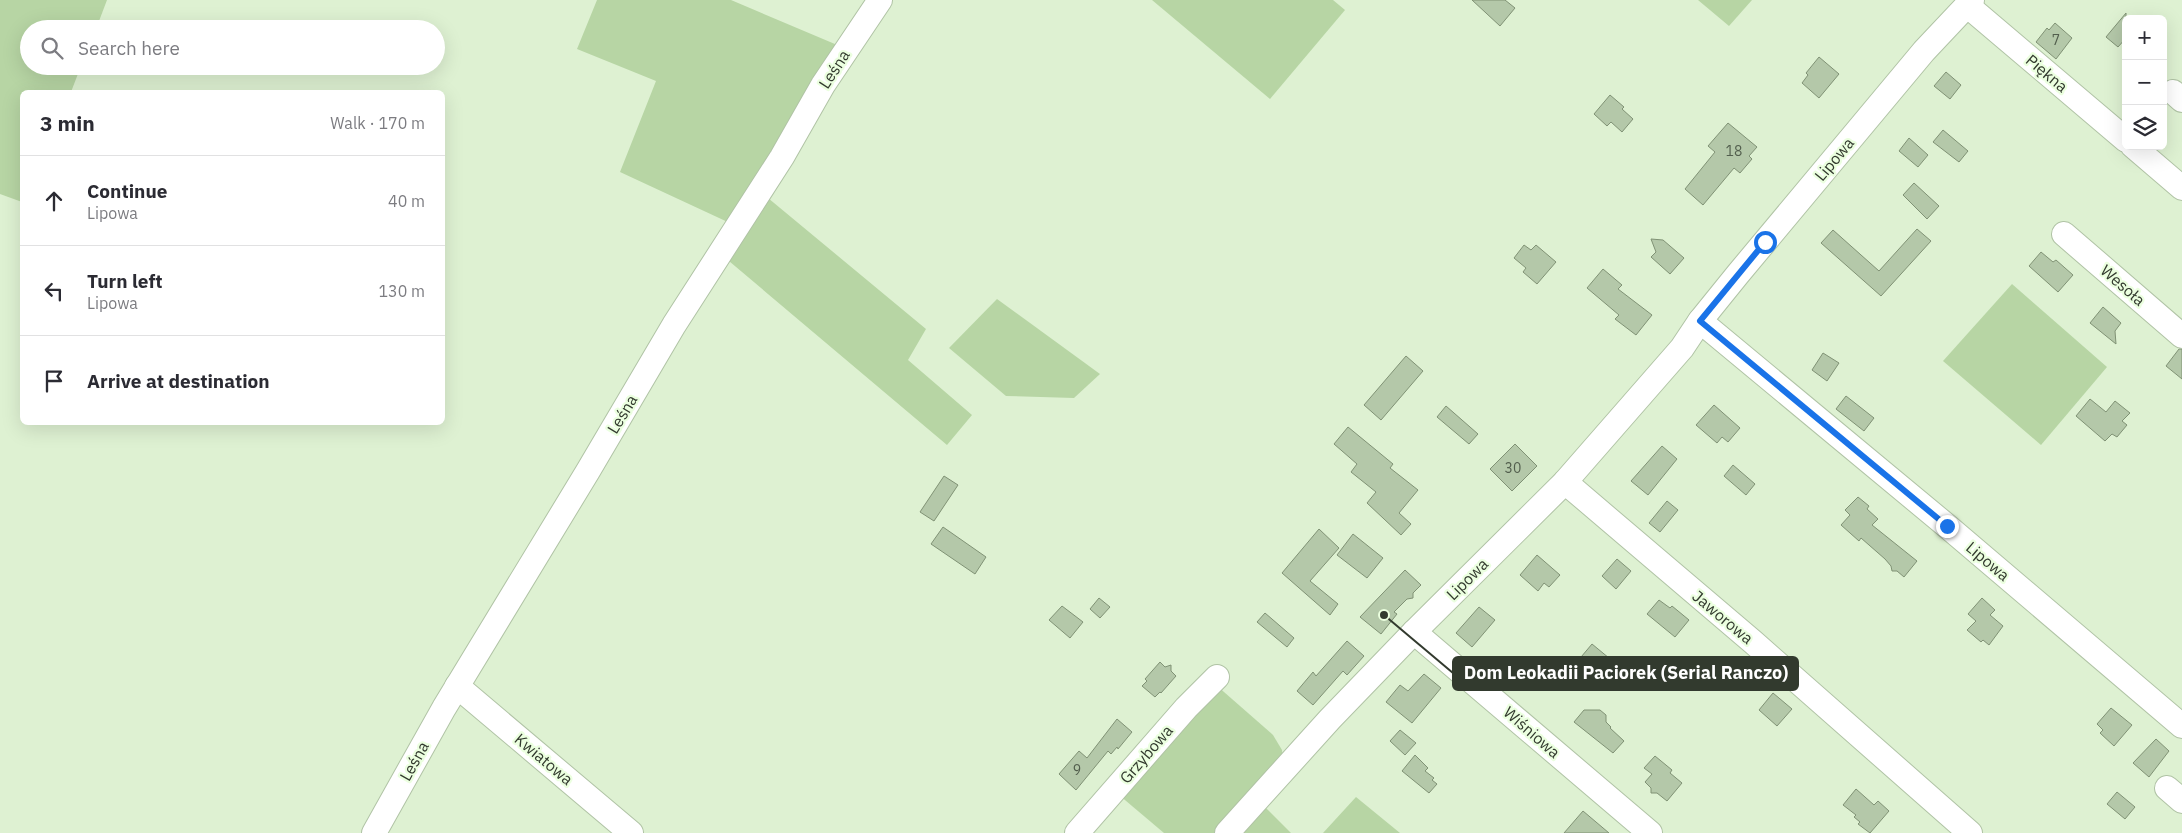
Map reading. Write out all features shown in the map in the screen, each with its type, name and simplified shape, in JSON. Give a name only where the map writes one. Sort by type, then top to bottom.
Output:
[{"type":"street","name":"Leśna","points":[[374,833],[457,686],[588,471],[674,325],[782,157],[823,85],[880,0]]},
{"type":"street","name":"Piękna","points":[[1970,3],[2122,136]]},
{"type":"street","name":"Lipowa","points":[[1227,833],[1414,632],[1565,482],[1682,348],[1700,321],[1918,59],[1970,3]]},
{"type":"street","points":[[2138,150],[2182,188]]},
{"type":"street","name":"Wesoła","points":[[2064,234],[2182,336]]},
{"type":"street","name":"Lipowa","points":[[1700,321],[1947,526],[2182,726]]},
{"type":"street","name":"Jaworowa","points":[[1565,482],[1760,648],[1970,833]]},
{"type":"street","name":"Wiśniowa","points":[[1414,632],[1650,833]]},
{"type":"street","name":"Grzybowa","points":[[1077,833],[1186,708],[1217,677]]},
{"type":"street","name":"Kwiatowa","points":[[457,686],[630,833]]},
{"type":"green space","points":[[0,0],[107,0],[99,20],[20,20],[20,75],[78,75],[72,90],[20,90],[20,201],[0,194]]},
{"type":"green space","points":[[597,0],[731,0],[842,47],[732,224],[620,172],[656,81],[577,49]]},
{"type":"green space","points":[[1152,0],[1333,0],[1345,10],[1270,99]]},
{"type":"green space","points":[[1698,0],[1752,0],[1729,26]]},
{"type":"green space","points":[[762,193],[926,329],[908,360],[972,415],[947,445],[723,256]]},
{"type":"green space","points":[[2012,284],[2107,367],[2041,445],[1943,361]]},
{"type":"green space","points":[[997,299],[1100,374],[1074,398],[1006,396],[949,348]]},
{"type":"green space","points":[[1216,685],[1273,735],[1282,750],[1283,763],[1216,833],[1164,833],[1119,795]]},
{"type":"green space","points":[[1356,797],[1400,833],[1323,833]]},
{"type":"green space","points":[[1262,804],[1291,833],[1235,833]]},
{"type":"building","points":[[1472,0],[1505,0],[1515,8],[1500,26]]},
{"type":"building","points":[[2122,18],[2122,42],[2118,47],[2106,37]]},
{"type":"building","points":[[2055,23],[2072,38],[2056,59],[2036,42],[2047,28],[2049,30]]},
{"type":"building","points":[[1819,57],[1839,74],[1819,98],[1802,83],[1808,75],[1806,73]]},
{"type":"building","points":[[1946,72],[1961,85],[1950,99],[1934,86]]},
{"type":"building","points":[[1610,95],[1624,107],[1622,109],[1633,119],[1622,132],[1611,122],[1607,126],[1594,114]]},
{"type":"building","points":[[1728,123],[1757,147],[1749,156],[1752,159],[1740,173],[1734,168],[1703,205],[1685,189],[1715,152],[1708,146]]},
{"type":"building","points":[[1943,130],[1968,151],[1959,162],[1933,142]]},
{"type":"building","points":[[1909,138],[1928,155],[1918,167],[1899,151]]},
{"type":"building","points":[[1914,183],[1939,206],[1927,219],[1903,195]]},
{"type":"building","points":[[1917,229],[1931,241],[1881,296],[1821,243],[1833,230],[1879,271]]},
{"type":"building","points":[[1651,239],[1663,240],[1684,258],[1670,274],[1651,257],[1656,252]]},
{"type":"building","points":[[1524,245],[1531,250],[1536,245],[1556,262],[1537,284],[1523,272],[1526,268],[1514,258]]},
{"type":"building","points":[[2041,252],[2053,262],[2056,260],[2073,275],[2058,292],[2029,266]]},
{"type":"building","points":[[1603,269],[1622,285],[1618,289],[1652,315],[1636,335],[1615,319],[1619,315],[1587,288]]},
{"type":"building","points":[[2103,307],[2121,323],[2115,331],[2116,344],[2090,323]]},
{"type":"building","points":[[2179,349],[2182,349],[2182,379],[2166,366]]},
{"type":"building","points":[[1823,353],[1839,363],[1827,381],[1812,370]]},
{"type":"building","points":[[1406,356],[1423,371],[1381,420],[1364,405]]},
{"type":"building","points":[[1846,396],[1874,418],[1864,431],[1836,409]]},
{"type":"building","points":[[2090,399],[2106,412],[2115,401],[2130,413],[2122,421],[2127,425],[2117,437],[2112,434],[2105,441],[2076,416]]},
{"type":"building","points":[[1714,405],[1740,428],[1728,442],[1722,437],[1717,443],[1696,425]]},
{"type":"building","points":[[1446,406],[1478,434],[1469,444],[1437,417]]},
{"type":"building","points":[[1348,427],[1393,464],[1390,468],[1418,490],[1399,513],[1411,524],[1401,535],[1367,503],[1376,492],[1351,472],[1357,464],[1334,444]]},
{"type":"building","points":[[1515,444],[1537,466],[1512,491],[1490,469]]},
{"type":"building","points":[[1662,446],[1677,459],[1648,495],[1631,481]]},
{"type":"building","points":[[1733,465],[1755,484],[1746,495],[1724,476]]},
{"type":"building","points":[[944,476],[958,485],[934,521],[920,512]]},
{"type":"building","points":[[1858,497],[1869,506],[1867,509],[1878,519],[1872,525],[1917,561],[1904,577],[1897,571],[1892,571],[1891,566],[1885,559],[1861,538],[1859,541],[1841,525],[1850,515],[1845,510]]},
{"type":"building","points":[[1667,501],[1678,510],[1660,532],[1649,523]]},
{"type":"building","points":[[943,527],[986,557],[975,574],[931,544]]},
{"type":"building","points":[[1319,529],[1339,548],[1310,581],[1338,604],[1330,615],[1282,573]]},
{"type":"building","points":[[1353,534],[1383,558],[1367,578],[1337,555]]},
{"type":"building","points":[[1537,555],[1560,575],[1549,587],[1544,583],[1538,591],[1520,575]]},
{"type":"building","points":[[1617,559],[1631,571],[1616,589],[1602,576]]},
{"type":"building","points":[[1405,570],[1421,585],[1413,593],[1413,598],[1407,599],[1394,612],[1397,614],[1381,634],[1360,617]]},
{"type":"building","points":[[1099,598],[1110,607],[1100,618],[1090,609]]},
{"type":"building","points":[[1982,598],[1995,610],[1990,615],[2003,626],[1989,645],[1983,640],[1981,642],[1967,630],[1976,621],[1968,614]]},
{"type":"building","points":[[1659,600],[1670,608],[1672,606],[1689,620],[1675,637],[1647,614]]},
{"type":"building","points":[[1062,606],[1083,622],[1070,638],[1049,620]]},
{"type":"building","points":[[1479,607],[1495,620],[1472,647],[1456,633]]},
{"type":"building","points":[[1265,613],[1294,638],[1287,647],[1257,622]]},
{"type":"building","points":[[1347,641],[1364,656],[1347,675],[1343,671],[1313,705],[1297,691],[1313,672],[1316,676]]},
{"type":"building","points":[[1592,644],[1615,663],[1599,682],[1576,663]]},
{"type":"building","points":[[1529,659],[1541,669],[1525,690],[1520,686],[1518,688],[1506,678],[1520,662],[1524,665]]},
{"type":"building","points":[[1160,662],[1165,667],[1171,665],[1171,671],[1176,676],[1155,697],[1142,686],[1147,681],[1145,679]]},
{"type":"building","points":[[1424,674],[1441,688],[1412,723],[1386,702],[1400,685],[1408,691]]},
{"type":"building","points":[[1773,693],[1792,709],[1777,726],[1759,710]]},
{"type":"building","points":[[2111,708],[2132,725],[2114,746],[2100,733],[2103,730],[2097,724]]},
{"type":"building","points":[[1584,710],[1600,710],[1606,715],[1606,722],[1610,728],[1624,741],[1613,753],[1574,722]]},
{"type":"building","points":[[1117,719],[1132,732],[1118,749],[1117,747],[1111,754],[1108,751],[1076,790],[1059,774],[1079,751],[1087,758]]},
{"type":"building","points":[[1400,730],[1416,743],[1405,755],[1390,741]]},
{"type":"building","points":[[2156,739],[2169,751],[2149,777],[2133,763]]},
{"type":"building","points":[[1415,755],[1428,768],[1425,771],[1434,778],[1432,780],[1437,784],[1429,793],[1402,771]]},
{"type":"building","points":[[1655,756],[1672,770],[1670,773],[1682,783],[1667,801],[1657,793],[1651,793],[1651,788],[1645,782],[1652,774],[1644,768]]},
{"type":"building","points":[[1856,789],[1874,805],[1878,801],[1889,811],[1870,833],[1858,824],[1860,822],[1854,817],[1856,815],[1843,805]]},
{"type":"building","points":[[2117,792],[2135,807],[2125,819],[2107,804]]},
{"type":"building","points":[[1583,811],[1609,833],[1564,833]]},
{"type":"place","name":"Dom Leokadii Paciorek (Serial Ranczo)","points":[[1384,615]]},
{"type":"route","points":[[1765,242],[1700,321],[1947,526]]}]
